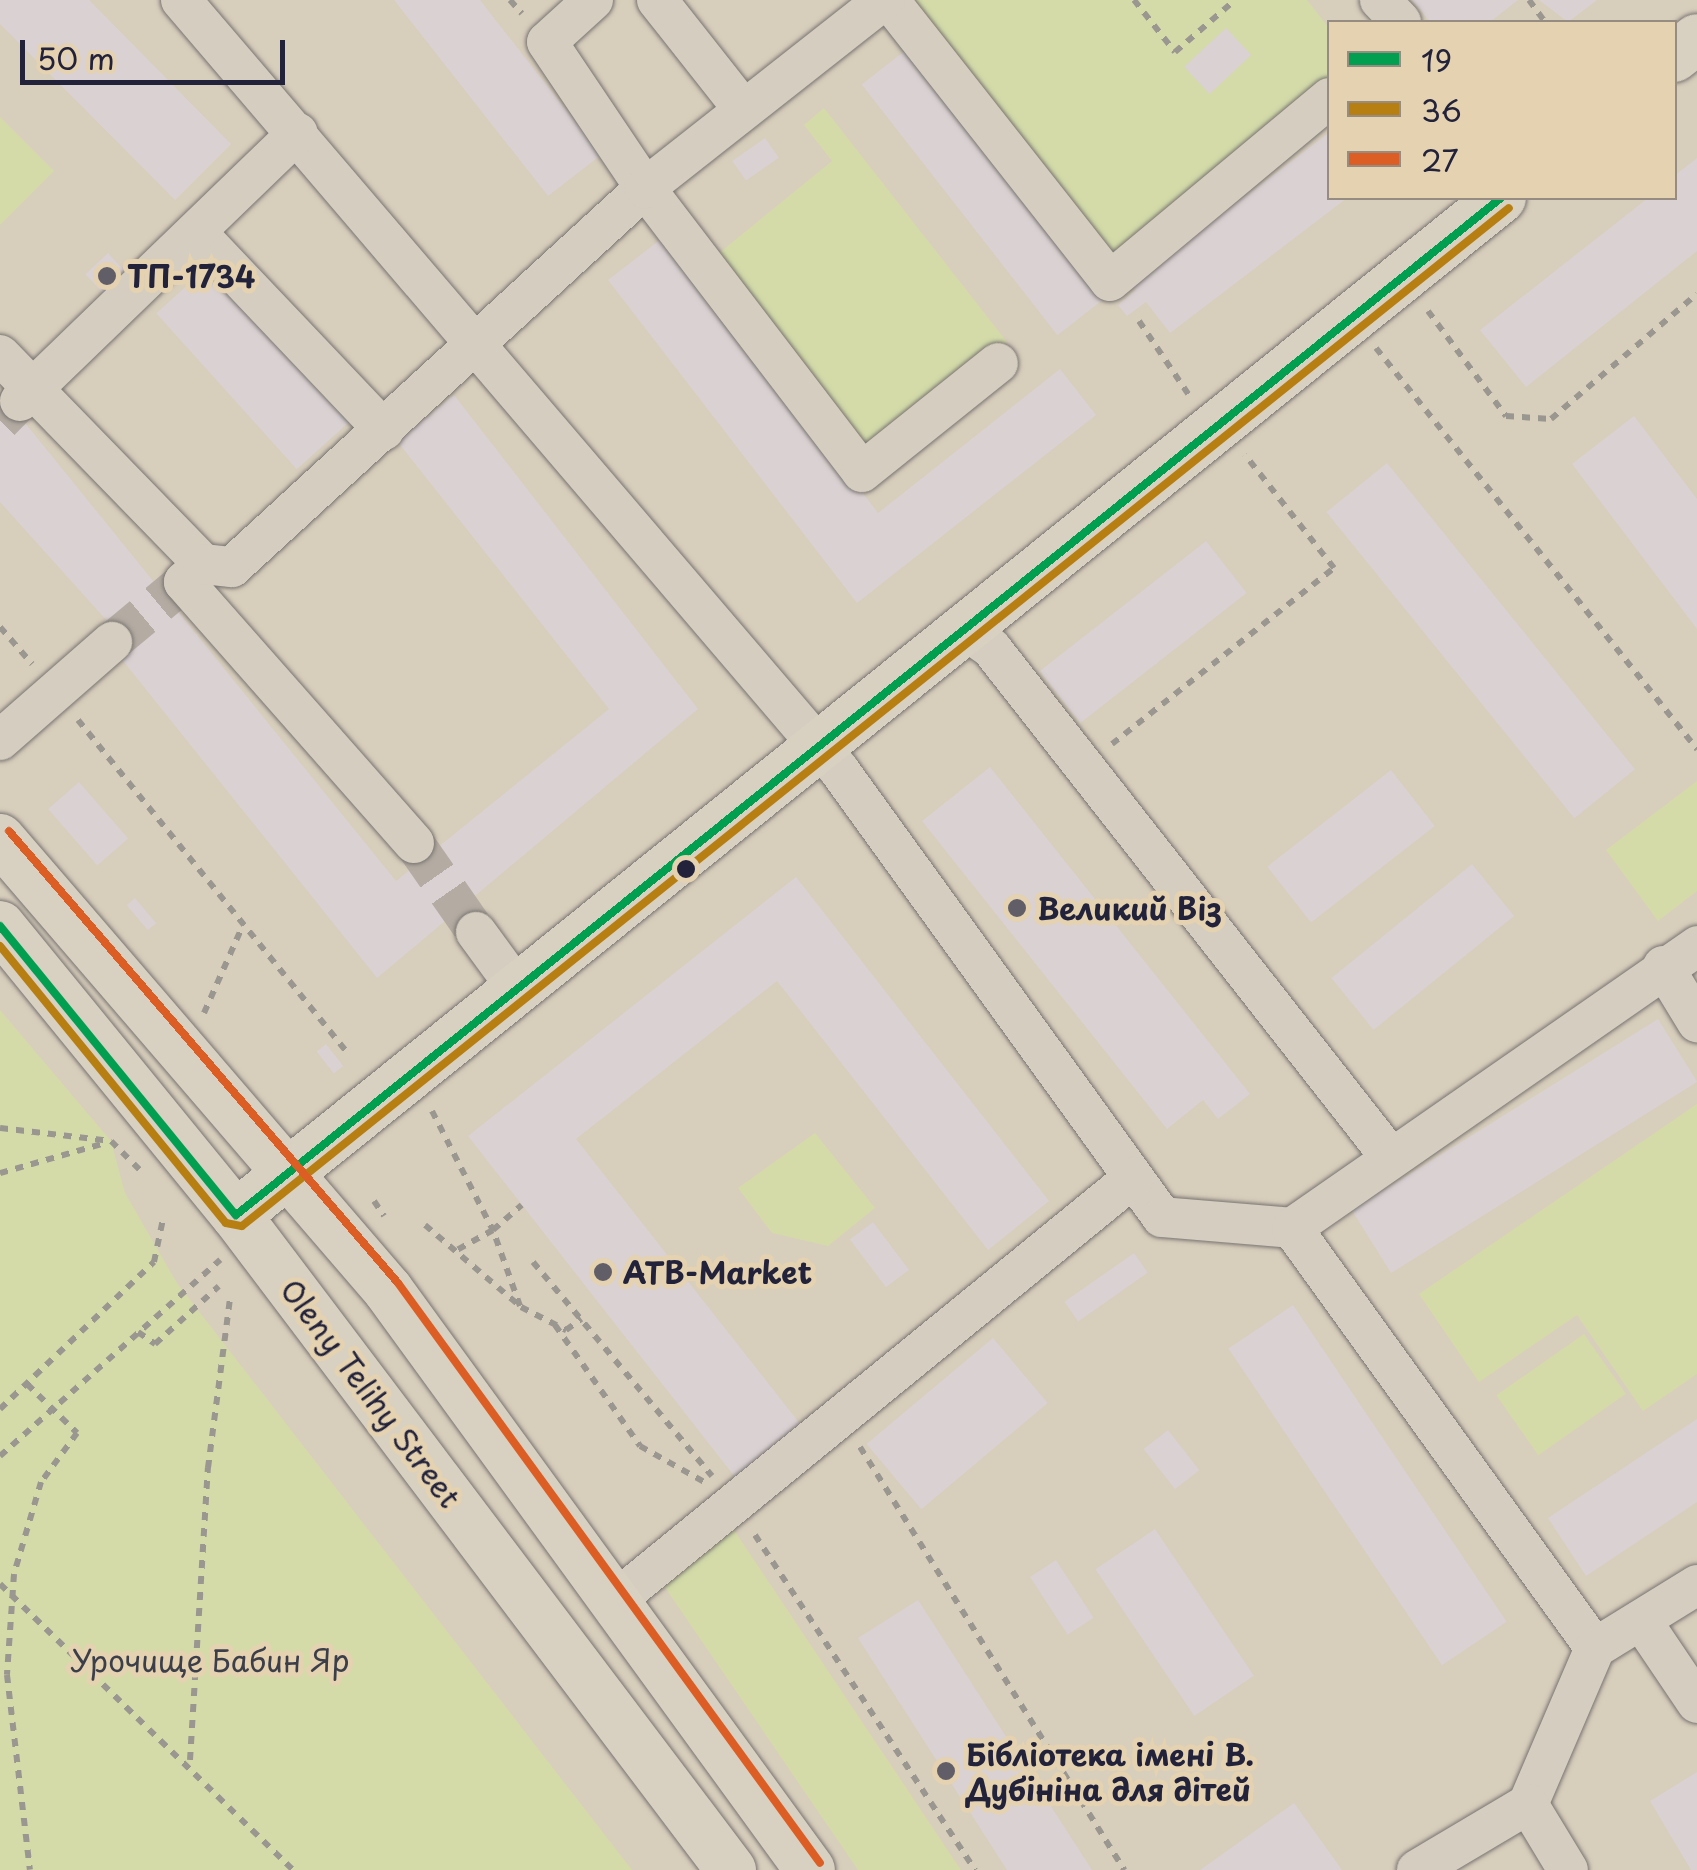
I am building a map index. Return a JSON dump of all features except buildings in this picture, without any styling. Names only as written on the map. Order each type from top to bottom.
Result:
[{"type":"main road","points":[[1677,55],[1697,39]]},
{"type":"main road","points":[[228,1238],[290,1170],[1498,200]]},
{"type":"main road","points":[[0,839],[290,1170],[617,1599],[810,1870]]},
{"type":"main road","name":"Oleny Telihy Street","points":[[0,926],[228,1238],[731,1870]]},
{"type":"street","points":[[182,0],[479,340],[814,749],[839,770],[1162,1217],[1292,1228],[1388,1154],[1680,956],[1697,1022]]},
{"type":"street","points":[[593,0],[547,42],[645,188],[862,472],[998,363]]},
{"type":"street","points":[[657,0],[743,109]]},
{"type":"street","points":[[0,355],[27,396],[203,564],[232,567],[645,188],[887,0],[1110,281],[1327,100]]},
{"type":"street","points":[[1380,0],[1398,20]]},
{"type":"street","points":[[27,396],[298,134]]},
{"type":"street","points":[[196,232],[384,430]]},
{"type":"street","points":[[203,564],[184,582],[414,844]]},
{"type":"street","points":[[964,629],[991,648],[1079,771],[1388,1154]]},
{"type":"street","points":[[0,740],[112,642]]},
{"type":"street","points":[[476,932],[517,988]]},
{"type":"street","points":[[617,1599],[1133,1178]]},
{"type":"street","points":[[1292,1228],[1595,1648]]},
{"type":"street","points":[[1418,1870],[1528,1804],[1595,1648],[1697,1585]]},
{"type":"street","points":[[1641,1620],[1697,1703]]},
{"type":"street","points":[[1528,1804],[1568,1870]]},
{"type":"path","points":[[1134,0],[1175,52],[1235,0]]},
{"type":"path","points":[[1426,309],[1506,416],[1551,419],[1697,294]]},
{"type":"path","points":[[1139,320],[1191,398]]},
{"type":"path","points":[[1376,347],[1697,749]]},
{"type":"path","points":[[1079,771],[1334,568],[1241,450]]},
{"type":"path","points":[[0,627],[346,1052]]},
{"type":"path","points":[[202,1017],[243,925]]},
{"type":"path","points":[[425,1096],[493,1230],[521,1307]]},
{"type":"path","points":[[0,1128],[111,1141],[151,1180]]},
{"type":"path","points":[[0,1173],[111,1141]]},
{"type":"path","points":[[454,1251],[493,1230],[522,1206]]},
{"type":"path","points":[[0,1409],[154,1262],[163,1219]]},
{"type":"path","points":[[425,1225],[521,1307],[566,1330],[581,1319]]},
{"type":"path","points":[[0,1456],[205,1272],[228,1238]]},
{"type":"path","points":[[534,1262],[726,1494],[640,1446],[555,1325]]},
{"type":"path","points":[[138,1332],[154,1344],[219,1286]]},
{"type":"path","points":[[190,1760],[208,1468],[230,1300]]},
{"type":"path","points":[[28,1384],[77,1433],[41,1482],[15,1590],[7,1675],[30,1870]]},
{"type":"path","points":[[841,1416],[1124,1870]]},
{"type":"path","points":[[734,1504],[975,1870]]},
{"type":"path","points":[[0,1584],[15,1590],[190,1760],[293,1870]]},
{"type":"green space","points":[[897,0],[1307,0],[1327,25],[1327,91],[1107,270]]},
{"type":"green space","points":[[824,108],[1007,342],[862,456],[713,258],[832,161],[804,125]]},
{"type":"green space","points":[[0,117],[54,171],[0,225]]},
{"type":"green space","points":[[1697,781],[1697,891],[1658,921],[1606,850]]},
{"type":"green space","name":"Урочище Бабин Яр","points":[[0,1010],[111,1141],[125,1193],[177,1283],[632,1870],[0,1870]]},
{"type":"green space","points":[[1697,1104],[1697,1374],[1643,1411],[1577,1315],[1479,1382],[1419,1294]]},
{"type":"green space","points":[[815,1133],[875,1208],[828,1246],[772,1233],[738,1188]]},
{"type":"green space","points":[[1584,1334],[1626,1394],[1538,1455],[1496,1395]]},
{"type":"green space","points":[[730,1524],[961,1870],[858,1870],[662,1583]]},
{"type":"tunnel","points":[[0,421],[20,401]]},
{"type":"tunnel","points":[[112,642],[184,582]]},
{"type":"tunnel","points":[[414,843],[476,932]]},
{"type":"transit line","name":"19","points":[[0,926],[236,1215],[1499,200]]},
{"type":"transit line","name":"36","points":[[0,946],[226,1223],[242,1226],[1509,208]]},
{"type":"transit line","name":"27","points":[[9,831],[398,1283],[820,1863]]},
{"type":"place","name":"ТП-1734","points":[[107,276]]},
{"type":"place","name":"Великий Віз","points":[[1017,908]]},
{"type":"place","name":"ATB-Market","points":[[603,1272]]},
{"type":"place","name":"Бібліотека імені В. Дубініна для дітей","points":[[946,1771]]}]
